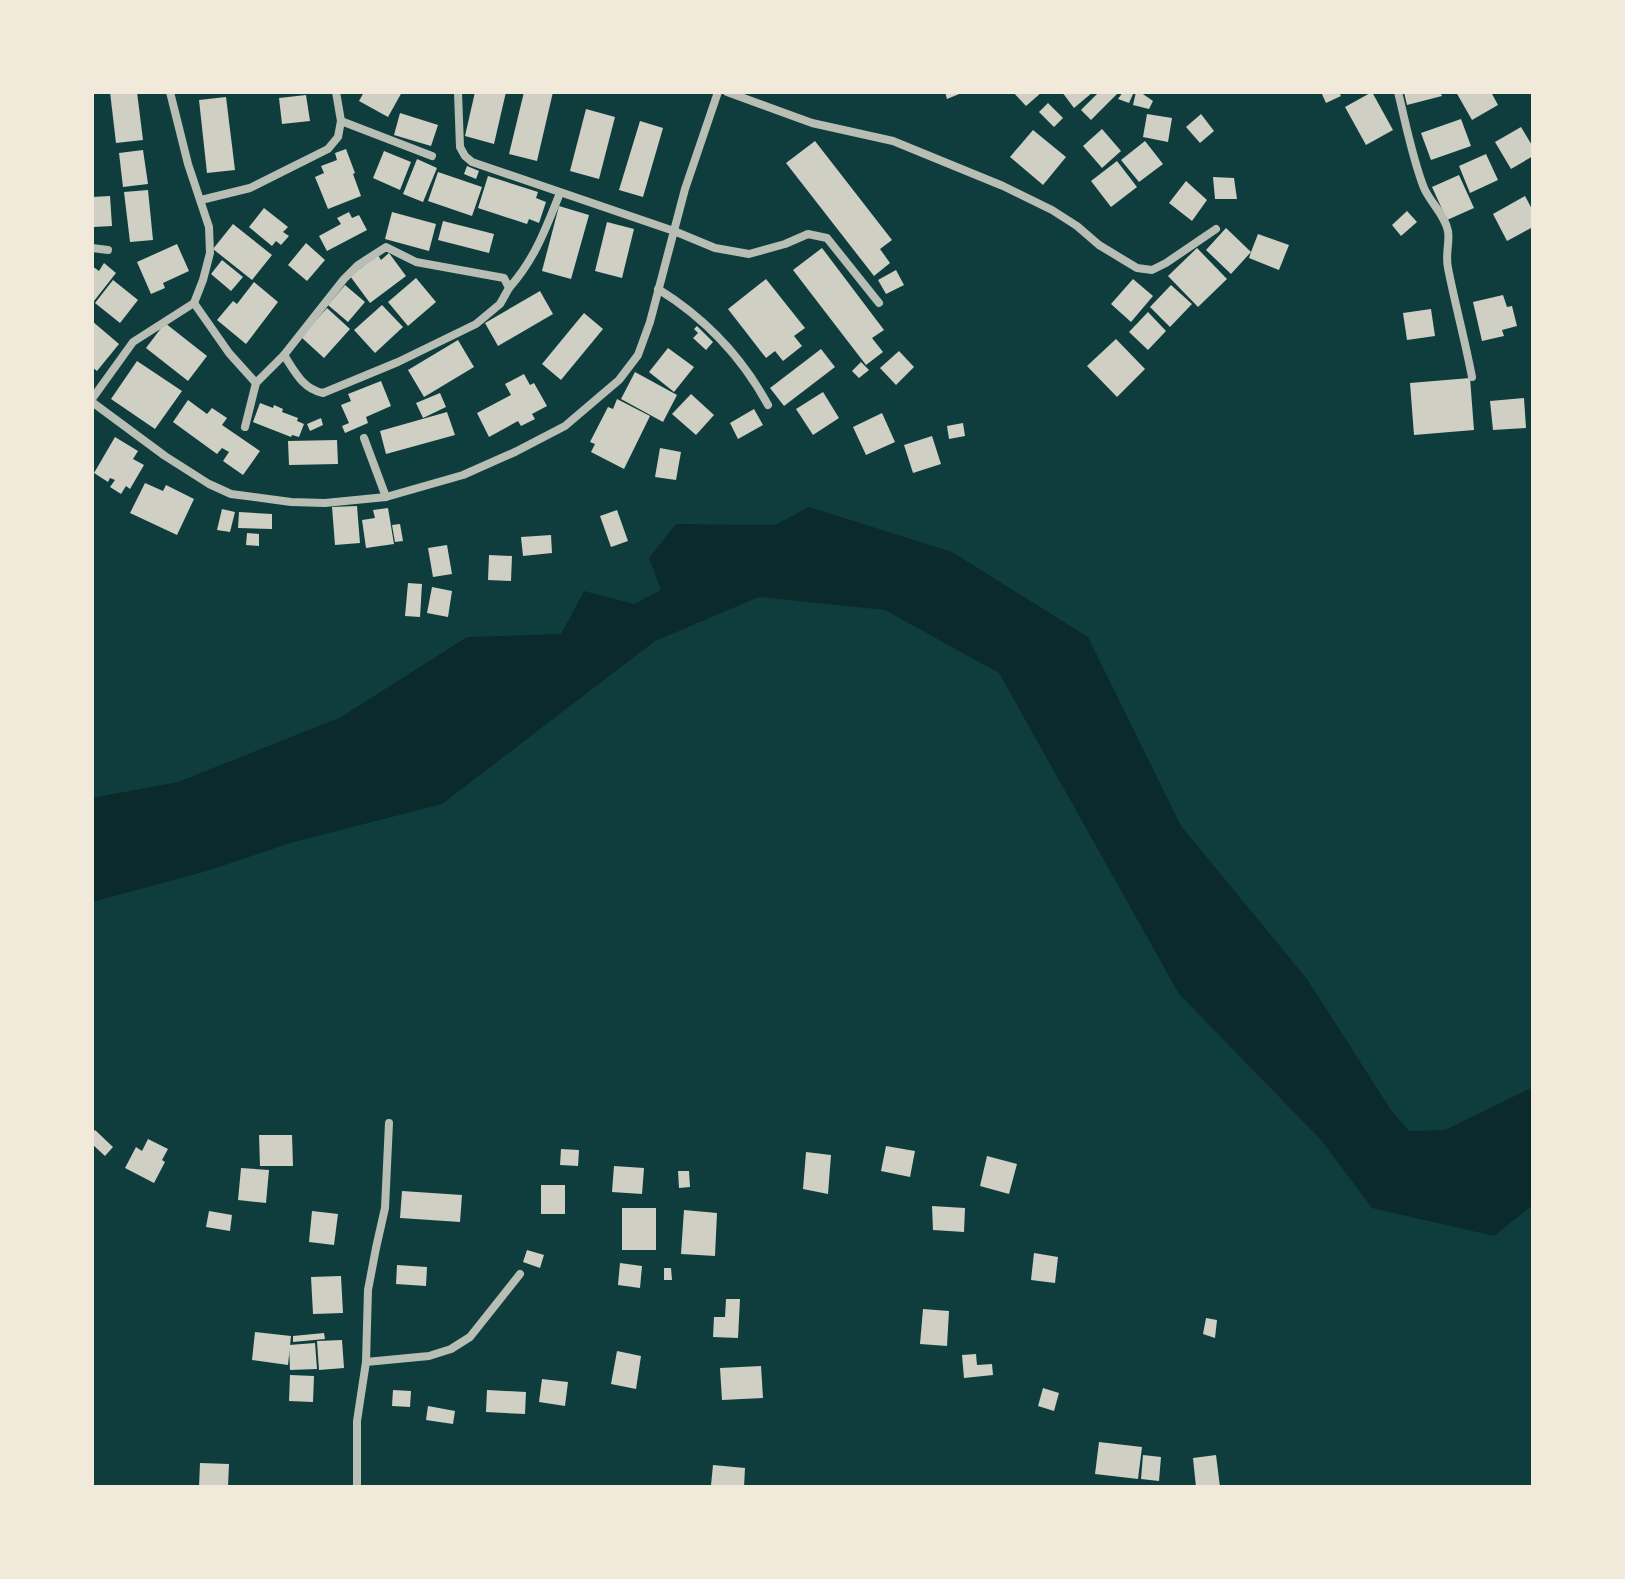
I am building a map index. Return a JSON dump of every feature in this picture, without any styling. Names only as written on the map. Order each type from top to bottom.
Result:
[{"type":"street","points":[[170,92],[181,140],[209,227],[210,253],[194,303],[133,342],[92,401],[165,456],[231,494],[325,503],[386,497],[463,475],[565,426],[619,380],[638,355],[650,322],[685,189],[718,92]]},
{"type":"street","points":[[201,200],[250,188],[328,149],[338,137],[341,121],[336,92]]},
{"type":"street","points":[[458,92],[460,147],[472,162],[715,248],[749,254],[808,234],[827,238],[879,303]]},
{"type":"street","points":[[727,92],[812,123],[893,141],[1003,186],[1052,210],[1099,245],[1137,268],[1152,270],[1216,229]]},
{"type":"street","points":[[1398,92],[1425,191],[1445,222],[1448,233],[1448,268],[1472,377]]},
{"type":"street","points":[[341,121],[432,156]]},
{"type":"street","points":[[284,355],[311,391],[323,393],[398,362],[476,324],[500,304],[523,272],[538,248],[560,193]]},
{"type":"street","points":[[245,427],[256,383],[284,355],[344,279],[358,265],[386,247],[416,262],[504,278],[509,288]]},
{"type":"street","points":[[92,248],[108,250]]},
{"type":"street","points":[[658,289],[678,301],[712,330],[753,378],[768,405]]},
{"type":"street","points":[[194,303],[229,353],[256,383]]},
{"type":"street","points":[[364,438],[386,497]]},
{"type":"street","points":[[357,1487],[357,1421],[366,1362],[368,1290],[385,1208],[389,1123]]},
{"type":"street","points":[[366,1362],[429,1356],[451,1349],[470,1337],[520,1274]]},
{"type":"water","points":[[809,507],[952,552],[1088,637],[1181,826],[1307,979],[1391,1110],[1409,1131],[1445,1130],[1533,1087],[1533,1205],[1494,1236],[1372,1208],[1321,1140],[1179,994],[999,673],[885,610],[759,597],[655,641],[442,804],[290,843],[207,871],[92,902],[92,798],[178,782],[341,717],[467,637],[561,634],[584,591],[634,604],[661,590],[649,558],[676,524],[775,525]]},
{"type":"building","points":[[110,92],[137,92],[143,140],[116,143]]},
{"type":"building","points":[[364,92],[402,92],[388,117],[359,101]]},
{"type":"building","points":[[475,92],[506,92],[494,144],[465,136]]},
{"type":"building","points":[[524,92],[553,92],[537,161],[509,154]]},
{"type":"building","points":[[945,92],[964,92],[947,99]]},
{"type":"building","points":[[1013,92],[1042,92],[1026,106]]},
{"type":"building","points":[[1062,92],[1093,92],[1074,108]]},
{"type":"building","points":[[1099,92],[1119,92],[1091,120],[1081,110]]},
{"type":"building","points":[[1123,92],[1133,94],[1129,103],[1118,99]]},
{"type":"building","points":[[1136,92],[1153,101],[1149,109],[1133,105]]},
{"type":"building","points":[[1321,92],[1339,92],[1341,96],[1326,103]]},
{"type":"building","points":[[1372,92],[1393,130],[1366,145],[1345,107]]},
{"type":"building","points":[[1404,92],[1440,92],[1442,96],[1407,105]]},
{"type":"building","points":[[1456,92],[1491,92],[1498,105],[1472,120]]},
{"type":"building","points":[[306,95],[310,121],[282,124],[279,98]]},
{"type":"building","points":[[226,97],[235,170],[207,173],[199,100]]},
{"type":"building","points":[[1048,103],[1063,118],[1054,127],[1039,112]]},
{"type":"building","points":[[586,109],[615,117],[599,179],[570,171]]},
{"type":"building","points":[[400,113],[438,125],[431,146],[394,135]]},
{"type":"building","points":[[1147,114],[1172,118],[1168,142],[1143,137]]},
{"type":"building","points":[[1201,114],[1214,131],[1200,143],[1186,127]]},
{"type":"building","points":[[1461,119],[1471,146],[1431,160],[1421,133]]},
{"type":"building","points":[[640,121],[663,128],[643,197],[619,190]]},
{"type":"building","points":[[1521,127],[1533,147],[1533,156],[1511,169],[1495,142]]},
{"type":"building","points":[[1102,129],[1121,151],[1102,168],[1083,146]]},
{"type":"building","points":[[1033,130],[1066,157],[1043,185],[1010,157]]},
{"type":"building","points":[[815,141],[892,240],[880,249],[890,263],[874,276],[786,163]]},
{"type":"building","points":[[1145,141],[1163,164],[1139,182],[1121,160]]},
{"type":"building","points":[[346,149],[361,196],[328,209],[315,177],[324,173],[321,166],[337,160],[335,153]]},
{"type":"building","points":[[143,150],[148,184],[123,187],[119,153]]},
{"type":"building","points":[[384,151],[411,162],[400,190],[373,178]]},
{"type":"building","points":[[1486,154],[1498,180],[1470,193],[1459,166]]},
{"type":"building","points":[[417,159],[437,168],[423,202],[403,194]]},
{"type":"building","points":[[1117,161],[1137,187],[1111,207],[1091,181]]},
{"type":"building","points":[[467,166],[479,171],[476,179],[464,174]]},
{"type":"building","points":[[438,172],[482,187],[472,216],[428,201]]},
{"type":"building","points":[[1459,175],[1474,208],[1447,220],[1432,187]]},
{"type":"building","points":[[488,176],[538,192],[536,198],[546,202],[539,223],[529,219],[527,224],[478,208]]},
{"type":"building","points":[[1213,177],[1234,178],[1237,199],[1215,199]]},
{"type":"building","points":[[1186,181],[1207,200],[1192,221],[1169,203]]},
{"type":"building","points":[[148,190],[153,240],[130,242],[124,192]]},
{"type":"building","points":[[110,196],[112,226],[94,227],[92,197]]},
{"type":"building","points":[[1525,196],[1533,211],[1533,227],[1507,241],[1493,214]]},
{"type":"building","points":[[559,206],[589,215],[571,279],[542,271]]},
{"type":"building","points":[[264,208],[288,227],[283,232],[289,236],[281,245],[276,241],[272,246],[249,227]]},
{"type":"building","points":[[1407,211],[1417,222],[1401,236],[1392,225]]},
{"type":"building","points":[[349,212],[352,218],[359,215],[367,230],[327,251],[319,236],[341,224],[337,218]]},
{"type":"building","points":[[392,212],[436,224],[429,251],[385,239]]},
{"type":"building","points":[[443,221],[494,234],[489,253],[438,240]]},
{"type":"building","points":[[607,222],[634,229],[622,278],[595,271]]},
{"type":"building","points":[[233,224],[272,255],[252,280],[213,249]]},
{"type":"building","points":[[1226,228],[1251,252],[1231,274],[1206,250]]},
{"type":"building","points":[[1258,234],[1289,245],[1279,270],[1249,258]]},
{"type":"building","points":[[306,243],[325,260],[307,281],[288,265]]},
{"type":"building","points":[[177,244],[189,271],[163,283],[165,288],[151,294],[137,262]]},
{"type":"building","points":[[822,248],[884,330],[872,338],[883,352],[866,365],[793,270]]},
{"type":"building","points":[[1197,248],[1227,279],[1198,307],[1168,276]]},
{"type":"building","points":[[389,253],[406,276],[370,303],[350,276],[378,255],[381,260]]},
{"type":"building","points":[[222,260],[243,277],[231,291],[211,274]]},
{"type":"building","points":[[104,263],[116,273],[94,301],[92,266],[99,271]]},
{"type":"building","points":[[896,270],[904,285],[886,294],[878,280]]},
{"type":"building","points":[[416,278],[436,302],[408,326],[388,302]]},
{"type":"building","points":[[766,279],[805,328],[794,336],[802,346],[783,361],[775,351],[766,358],[728,309]]},
{"type":"building","points":[[1133,279],[1153,296],[1131,322],[1111,304]]},
{"type":"building","points":[[113,280],[138,300],[120,323],[95,303]]},
{"type":"building","points":[[254,282],[278,302],[246,344],[217,320],[233,301],[237,304]]},
{"type":"building","points":[[345,285],[365,302],[348,322],[328,305]]},
{"type":"building","points":[[1171,285],[1192,304],[1170,327],[1150,307]]},
{"type":"building","points":[[540,291],[553,314],[498,346],[485,323]]},
{"type":"building","points":[[1503,295],[1507,307],[1512,306],[1517,326],[1502,330],[1504,336],[1482,341],[1473,302]]},
{"type":"building","points":[[382,305],[403,327],[375,353],[354,330]]},
{"type":"building","points":[[327,308],[350,329],[324,358],[301,337]]},
{"type":"building","points":[[1431,309],[1435,336],[1407,340],[1403,313]]},
{"type":"building","points":[[1148,312],[1166,331],[1148,350],[1129,332]]},
{"type":"building","points":[[584,313],[603,329],[561,380],[542,364]]},
{"type":"building","points":[[92,321],[119,344],[97,371],[92,367]]},
{"type":"building","points":[[165,323],[207,356],[188,381],[146,348]]},
{"type":"building","points":[[697,326],[713,342],[706,350],[693,338],[698,333],[694,329]]},
{"type":"building","points":[[1116,339],[1145,369],[1117,397],[1087,366]]},
{"type":"building","points":[[458,340],[474,367],[424,397],[408,370]]},
{"type":"building","points":[[668,348],[694,367],[674,392],[649,372]]},
{"type":"building","points":[[821,349],[835,367],[784,406],[770,388]]},
{"type":"building","points":[[899,351],[914,367],[896,385],[880,368]]},
{"type":"building","points":[[137,361],[182,391],[155,429],[111,399]]},
{"type":"building","points":[[861,362],[869,370],[859,378],[852,371]]},
{"type":"building","points":[[635,372],[677,395],[663,422],[621,399]]},
{"type":"building","points":[[524,374],[530,385],[534,383],[547,406],[532,414],[535,419],[521,426],[518,421],[489,437],[477,413],[511,395],[505,384]]},
{"type":"building","points":[[1470,378],[1474,430],[1414,435],[1410,383]]},
{"type":"building","points":[[381,381],[391,406],[366,417],[368,423],[345,433],[342,426],[349,423],[341,405],[351,401],[348,394]]},
{"type":"building","points":[[823,392],[839,418],[813,435],[796,409]]},
{"type":"building","points":[[440,393],[446,407],[423,418],[416,403]]},
{"type":"building","points":[[691,394],[714,415],[696,435],[672,414]]},
{"type":"building","points":[[1524,398],[1526,428],[1493,430],[1490,401]]},
{"type":"building","points":[[617,399],[650,416],[624,469],[591,452],[595,444],[590,442],[608,407],[613,409]]},
{"type":"building","points":[[188,400],[207,414],[212,408],[227,418],[222,425],[260,451],[243,475],[223,461],[229,452],[222,448],[217,454],[173,422]]},
{"type":"building","points":[[260,403],[273,408],[274,405],[298,418],[297,421],[304,424],[299,437],[291,437],[253,422]]},
{"type":"building","points":[[754,409],[763,425],[738,439],[730,423]]},
{"type":"building","points":[[447,412],[455,435],[386,454],[380,431]]},
{"type":"building","points":[[882,413],[895,442],[866,455],[853,427]]},
{"type":"building","points":[[321,418],[323,425],[310,431],[307,424]]},
{"type":"building","points":[[963,423],[965,436],[949,439],[947,426]]},
{"type":"building","points":[[932,436],[941,464],[913,473],[904,445]]},
{"type":"building","points":[[115,437],[138,451],[133,459],[144,465],[130,489],[126,486],[121,494],[110,487],[115,480],[110,478],[108,482],[94,473]]},
{"type":"building","points":[[337,440],[338,464],[289,465],[288,441]]},
{"type":"building","points":[[660,448],[681,452],[676,480],[655,477]]},
{"type":"building","points":[[145,483],[163,491],[166,485],[194,499],[177,535],[130,513]]},
{"type":"building","points":[[357,506],[360,543],[335,545],[332,507]]},
{"type":"building","points":[[388,508],[394,544],[366,548],[362,520],[375,518],[373,510]]},
{"type":"building","points":[[222,509],[235,512],[230,532],[217,530]]},
{"type":"building","points":[[617,510],[628,541],[611,547],[600,516]]},
{"type":"building","points":[[239,512],[272,514],[272,529],[238,528]]},
{"type":"building","points":[[400,524],[403,541],[395,542],[392,525]]},
{"type":"building","points":[[247,533],[259,534],[259,546],[246,545]]},
{"type":"building","points":[[551,535],[552,553],[523,556],[521,537]]},
{"type":"building","points":[[447,545],[452,574],[433,577],[428,548]]},
{"type":"building","points":[[489,555],[512,556],[511,581],[488,580]]},
{"type":"building","points":[[408,583],[422,584],[420,617],[405,616]]},
{"type":"building","points":[[432,587],[452,591],[448,617],[427,613]]},
{"type":"building","points":[[95,1130],[113,1147],[105,1156],[92,1144]]},
{"type":"building","points":[[259,1135],[292,1135],[293,1166],[260,1166]]},
{"type":"building","points":[[148,1139],[168,1149],[154,1183],[125,1168],[136,1147],[142,1151]]},
{"type":"building","points":[[886,1146],[915,1151],[910,1177],[881,1171]]},
{"type":"building","points":[[561,1149],[579,1150],[578,1166],[560,1165]]},
{"type":"building","points":[[806,1152],[831,1155],[828,1194],[803,1189]]},
{"type":"building","points":[[987,1156],[1017,1164],[1009,1194],[980,1186]]},
{"type":"building","points":[[614,1166],[644,1168],[642,1194],[612,1192]]},
{"type":"building","points":[[241,1168],[269,1170],[266,1203],[238,1200]]},
{"type":"building","points":[[678,1171],[689,1171],[690,1187],[679,1188]]},
{"type":"building","points":[[541,1185],[565,1185],[565,1214],[541,1214]]},
{"type":"building","points":[[402,1191],[462,1195],[460,1222],[400,1218]]},
{"type":"building","points":[[932,1206],[965,1208],[964,1232],[933,1230]]},
{"type":"building","points":[[622,1208],[656,1208],[656,1250],[622,1250]]},
{"type":"building","points":[[684,1210],[717,1213],[715,1256],[681,1254]]},
{"type":"building","points":[[209,1211],[232,1215],[230,1231],[206,1227]]},
{"type":"building","points":[[312,1211],[338,1214],[334,1245],[309,1242]]},
{"type":"building","points":[[527,1250],[544,1255],[540,1268],[523,1262]]},
{"type":"building","points":[[1034,1253],[1058,1257],[1055,1283],[1031,1280]]},
{"type":"building","points":[[620,1263],[642,1266],[640,1288],[618,1285]]},
{"type":"building","points":[[397,1265],[427,1267],[426,1286],[396,1284]]},
{"type":"building","points":[[664,1268],[671,1268],[672,1280],[664,1280]]},
{"type":"building","points":[[341,1276],[343,1313],[313,1314],[311,1277]]},
{"type":"building","points":[[726,1299],[740,1299],[738,1338],[713,1337],[714,1317],[725,1317]]},
{"type":"building","points":[[923,1309],[949,1311],[947,1346],[920,1344]]},
{"type":"building","points":[[1206,1318],[1217,1320],[1215,1338],[1203,1334]]},
{"type":"building","points":[[255,1332],[291,1336],[288,1365],[252,1360]]},
{"type":"building","points":[[324,1333],[325,1339],[293,1342],[293,1336]]},
{"type":"building","points":[[342,1340],[344,1368],[319,1370],[317,1341]]},
{"type":"building","points":[[315,1343],[317,1369],[290,1370],[289,1345]]},
{"type":"building","points":[[617,1351],[641,1356],[636,1389],[611,1384]]},
{"type":"building","points":[[976,1354],[977,1365],[992,1364],[993,1375],[964,1378],[962,1355]]},
{"type":"building","points":[[761,1366],[763,1398],[722,1400],[720,1368]]},
{"type":"building","points":[[290,1375],[314,1376],[313,1402],[289,1401]]},
{"type":"building","points":[[542,1379],[568,1382],[565,1406],[539,1402]]},
{"type":"building","points":[[1043,1388],[1059,1393],[1054,1411],[1038,1406]]},
{"type":"building","points":[[393,1390],[411,1391],[410,1407],[392,1406]]},
{"type":"building","points":[[487,1390],[526,1392],[525,1414],[486,1412]]},
{"type":"building","points":[[428,1406],[455,1411],[453,1424],[426,1420]]},
{"type":"building","points":[[1099,1442],[1142,1447],[1138,1479],[1095,1474]]},
{"type":"building","points":[[1143,1455],[1161,1457],[1159,1481],[1141,1479]]},
{"type":"building","points":[[1216,1455],[1220,1487],[1196,1487],[1193,1458]]},
{"type":"building","points":[[200,1463],[229,1464],[228,1487],[199,1487]]},
{"type":"building","points":[[713,1465],[745,1468],[744,1487],[711,1485]]}]
